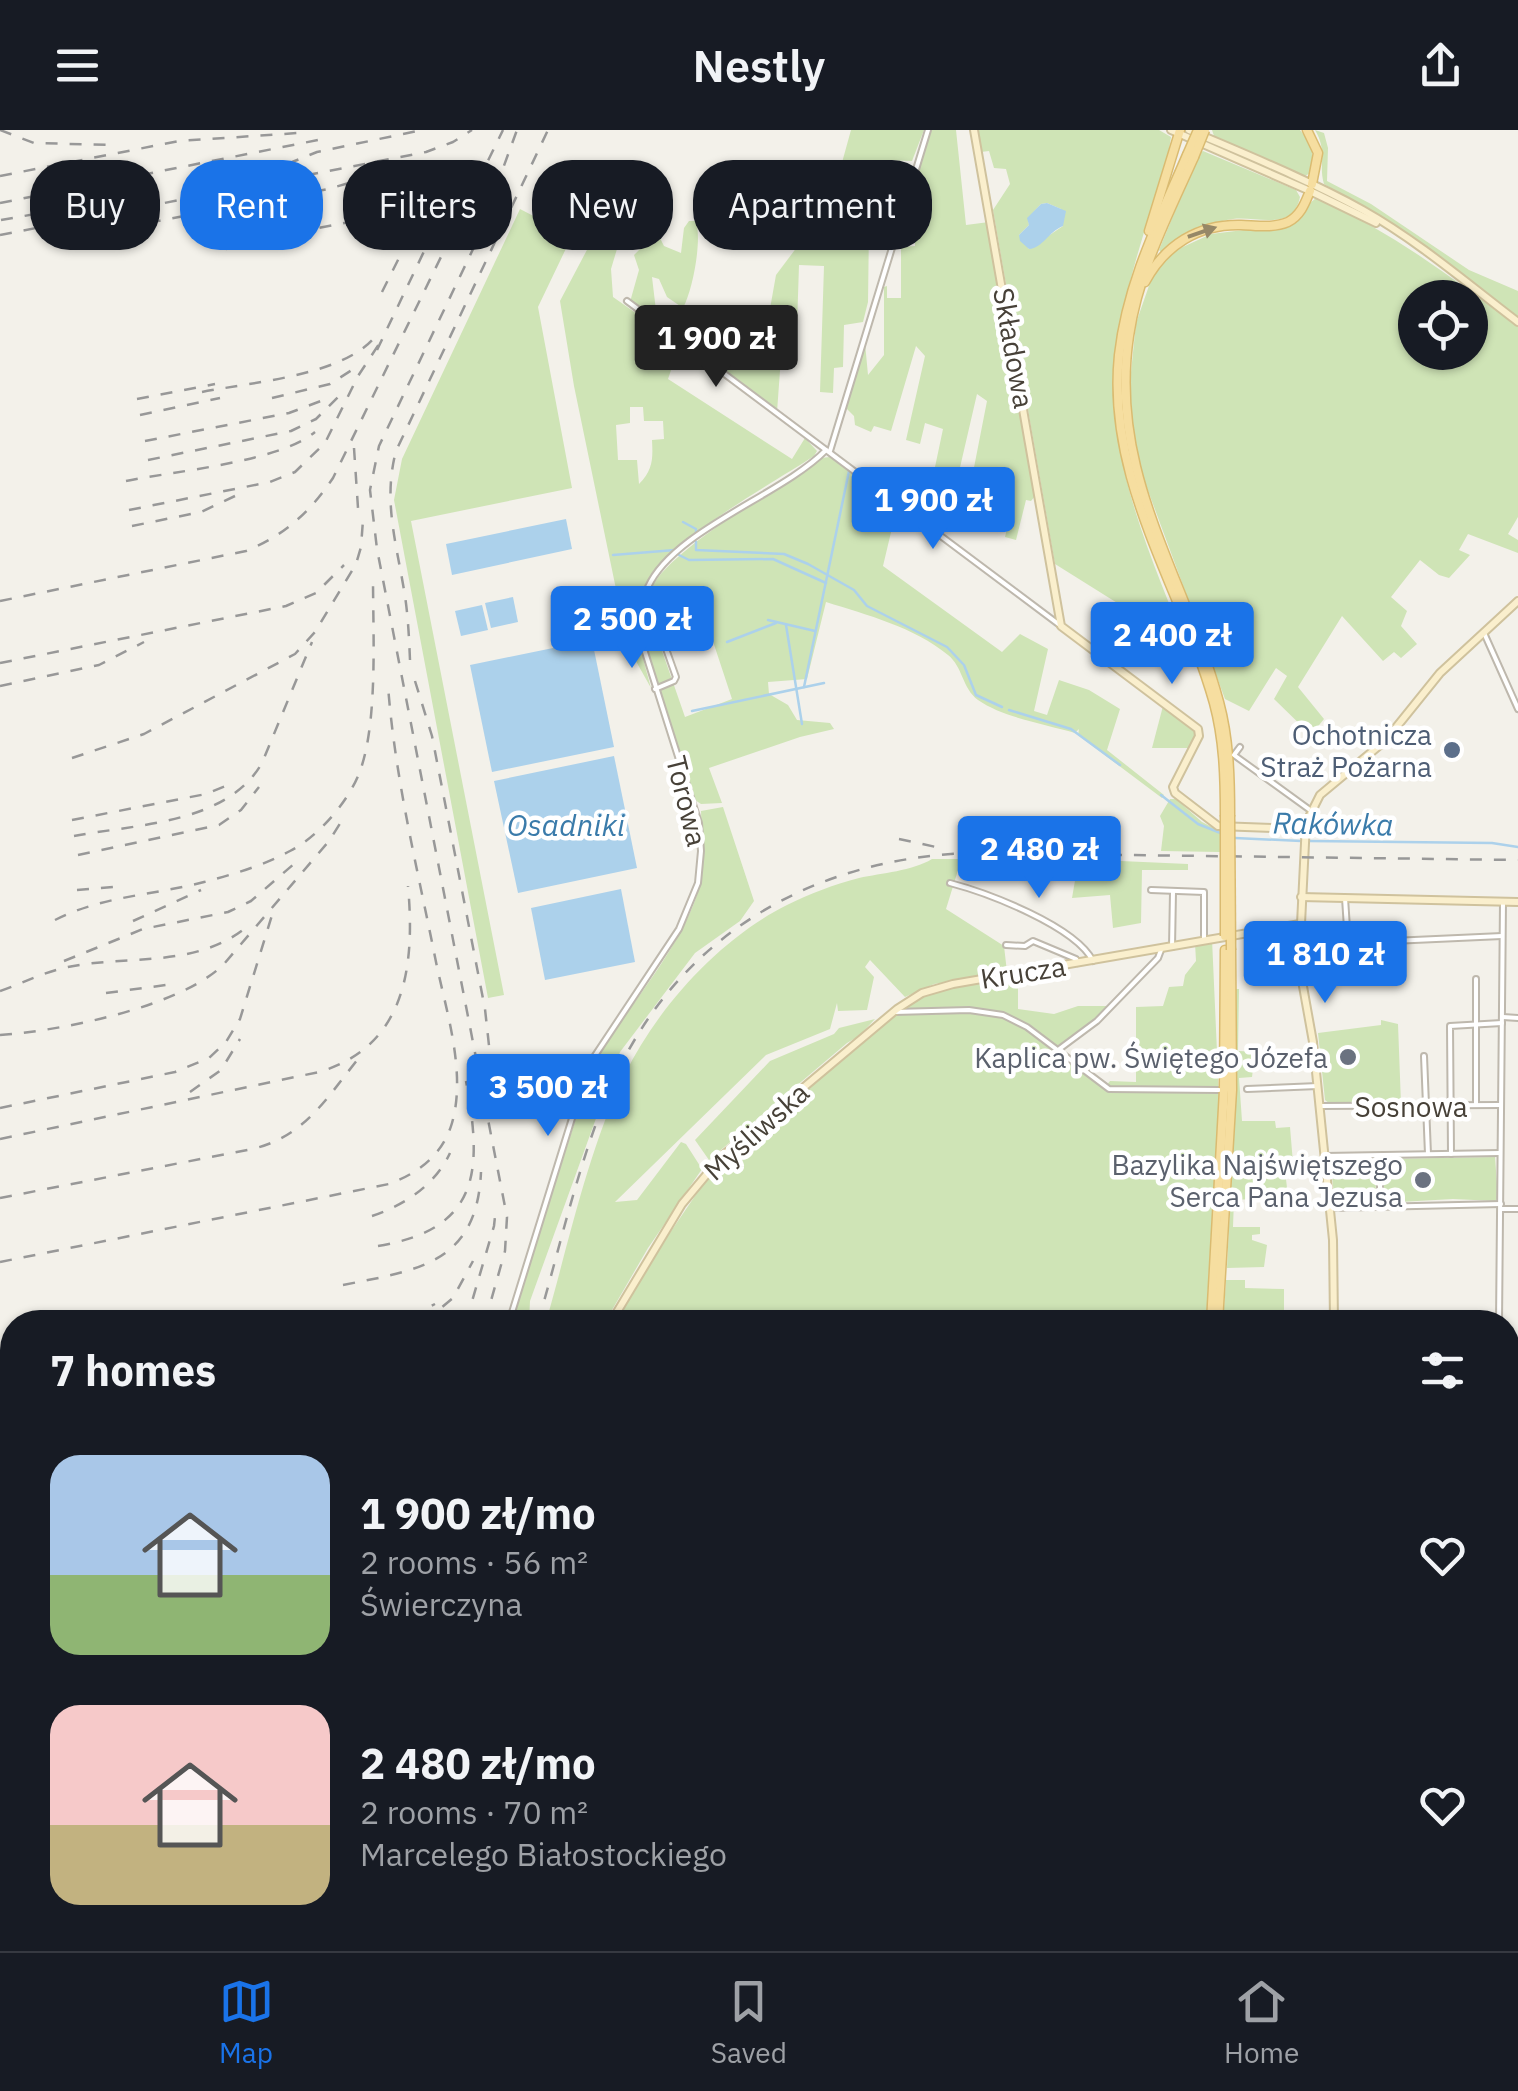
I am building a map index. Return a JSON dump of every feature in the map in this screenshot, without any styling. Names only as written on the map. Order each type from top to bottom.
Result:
[{"type":"main road","points":[[1198,130],[1137,300],[1126,376],[1131,450],[1150,521],[1219,701],[1228,749],[1232,1090],[1216,1310]]},
{"type":"main road","points":[[1140,266],[1190,156],[1206,130]]},
{"type":"main road","points":[[1137,300],[1160,258],[1179,242],[1219,226],[1287,222],[1300,213],[1311,188],[1318,154],[1307,130]]},
{"type":"main road","points":[[1180,131],[1127,310],[1119,357],[1122,436],[1144,523],[1214,702],[1228,815]]},
{"type":"street","points":[[827,452],[928,130]]},
{"type":"street","name":"Składowa","points":[[974,130],[1061,626]]},
{"type":"street","points":[[1180,131],[1364,211],[1518,322]]},
{"type":"street","points":[[627,301],[1198,728],[1199,736],[1172,787],[1184,800],[1220,826],[1304,836]]},
{"type":"street","name":"Torowa","points":[[513,1310],[594,1057],[679,929],[698,883],[702,852],[698,824],[643,643],[645,597],[664,565],[684,546],[827,452]]},
{"type":"street","points":[[1334,1310],[1336,1274],[1318,1086],[1299,967],[1304,836],[1310,810],[1324,791],[1390,736],[1440,673],[1518,601]]},
{"type":"street","points":[[1484,633],[1518,709]]},
{"type":"street","points":[[643,643],[664,646],[676,677],[655,689]]},
{"type":"street","points":[[1240,747],[1234,755],[1310,810]]},
{"type":"street","points":[[950,883],[990,897],[1058,930],[1090,955],[1093,962]]},
{"type":"street","points":[[1152,890],[1204,892],[1204,938]]},
{"type":"street","points":[[1172,947],[1173,891]]},
{"type":"street","points":[[1301,897],[1518,902]]},
{"type":"street","points":[[1345,898],[1348,943],[1503,936]]},
{"type":"street","points":[[1499,1310],[1503,902]]},
{"type":"street","points":[[1078,964],[1204,938],[1300,924]]},
{"type":"street","name":"Krucza","points":[[894,1012],[937,988],[1078,964],[1076,959],[1033,941],[1025,946],[1006,945]]},
{"type":"street","points":[[1058,1050],[1110,1009],[1158,958],[1161,949]]},
{"type":"street","points":[[1476,978],[1476,1105]]},
{"type":"street","points":[[894,1012],[996,1013],[1019,1022],[1109,1088],[1219,1090]]},
{"type":"street","name":"Myśliwska","points":[[618,1310],[682,1204],[709,1170],[894,1012]]},
{"type":"street","points":[[1451,1154],[1450,1027],[1518,1018]]},
{"type":"street","points":[[1424,1056],[1428,1154]]},
{"type":"street","points":[[1247,1088],[1318,1086]]},
{"type":"street","name":"Sosnowa","points":[[1320,1106],[1502,1105]]},
{"type":"street","points":[[1325,1156],[1502,1153]]},
{"type":"street","points":[[1380,1155],[1380,1207]]},
{"type":"street","points":[[1330,1208],[1518,1209]]},
{"type":"green space","points":[[851,130],[924,130],[912,160],[843,160]]},
{"type":"green space","points":[[931,130],[956,130],[966,225],[989,222],[1036,495],[1031,501],[1026,500],[1016,540],[1005,537],[1011,510],[985,504],[985,496],[969,493],[987,401],[977,394],[958,476],[935,467],[943,429],[925,423],[920,444],[906,440],[925,356],[916,346],[891,431],[874,426],[871,432],[855,425],[854,416],[845,407],[865,343],[868,375],[884,355],[884,287],[887,286],[887,298],[901,298],[901,250],[932,250],[932,160],[921,160]]},
{"type":"green space","points":[[977,130],[1159,130],[1171,137],[1125,304],[1114,394],[1117,433],[1135,509],[1190,656],[1144,629],[1146,621],[1055,564],[993,210],[1010,184],[1006,169],[994,168],[989,151],[981,152]],"holes":[[[1041,204],[1061,209],[1063,226],[1029,249],[1019,235],[1029,225],[1028,218]]]},
{"type":"green space","points":[[1212,130],[1300,130],[1312,145],[1312,172],[1305,176],[1297,174],[1214,136]]},
{"type":"green space","points":[[1315,130],[1324,133],[1328,148],[1327,181],[1371,204],[1469,270],[1518,291],[1518,318],[1488,296],[1488,280],[1467,280],[1411,238],[1324,184],[1321,145]]},
{"type":"green space","points":[[1203,151],[1296,190],[1300,197],[1296,208],[1282,219],[1233,219],[1204,226],[1176,239],[1161,252],[1199,153]]},
{"type":"green space","points":[[1316,198],[1396,240],[1445,273],[1454,280],[1398,280],[1398,370],[1488,370],[1488,305],[1518,327],[1518,517],[1508,534],[1518,540],[1518,553],[1468,534],[1459,550],[1470,555],[1449,578],[1420,560],[1391,597],[1407,611],[1401,626],[1417,644],[1401,658],[1394,652],[1383,661],[1342,616],[1298,687],[1324,719],[1311,735],[1274,699],[1287,676],[1276,668],[1249,711],[1225,699],[1136,458],[1129,392],[1136,323],[1151,280],[1172,252],[1211,234],[1284,225]]},
{"type":"green space","points":[[520,209],[532,215],[532,250],[565,250],[538,307],[572,488],[411,521],[504,995],[488,998],[394,500],[402,459],[501,250],[512,250],[512,226]]},
{"type":"green space","points":[[693,221],[696,265],[683,308],[667,297],[659,279],[652,277],[657,319],[630,302],[639,270],[634,255],[639,250],[681,253],[684,228]]},
{"type":"green space","points":[[587,250],[617,250],[611,269],[613,297],[680,344],[668,379],[792,459],[805,438],[817,451],[691,537],[652,577],[642,597],[638,620],[651,688],[628,647],[560,301]],"holes":[[[630,407],[643,407],[644,421],[663,421],[664,439],[652,440],[651,464],[639,484],[637,460],[618,460],[616,425],[630,423]]]},
{"type":"green space","points":[[795,250],[869,250],[868,302],[863,322],[844,325],[843,367],[834,368],[833,393],[820,392],[824,266],[799,265],[796,357],[781,357],[777,412],[688,345],[698,327],[704,326],[717,334],[738,333],[743,342],[733,359],[740,366],[754,351],[761,359],[776,275]]},
{"type":"green space","points":[[830,457],[897,507],[883,566],[1002,652],[1020,634],[1048,649],[1034,711],[1047,715],[1059,680],[1089,690],[1120,709],[1107,750],[1164,795],[1162,798],[1078,735],[1079,729],[1075,733],[1012,716],[978,700],[957,665],[935,645],[890,623],[826,602],[807,679],[768,682],[769,694],[788,705],[797,720],[830,723],[834,729],[709,768],[722,803],[701,804],[695,800],[658,698],[647,645],[660,645],[685,717],[732,699],[700,602],[653,595],[659,640],[645,640],[649,593],[659,577],[699,540],[821,458]]},
{"type":"green space","points":[[1163,706],[1194,729],[1189,748],[1152,748]]},
{"type":"green space","points":[[1170,799],[1176,799],[1202,822],[1220,831],[1220,852],[1161,851],[1164,826],[1160,816]]},
{"type":"green space","points":[[723,807],[754,901],[740,921],[695,953],[620,1052],[530,1310],[515,1310],[599,1052],[658,969],[695,901],[702,871],[701,811]]},
{"type":"green space","points":[[932,859],[1076,859],[1188,864],[1188,870],[1142,870],[1141,923],[1113,928],[1110,895],[1072,898],[1077,869],[959,867],[946,909],[1004,946],[1007,972],[934,984],[905,997],[870,960],[865,967],[874,977],[867,1010],[838,1011],[837,1003],[830,1029],[766,1055],[615,1202],[637,1200],[681,1142],[702,1169],[612,1310],[549,1310],[590,1165],[612,1103],[639,1049],[673,1000],[738,936],[787,905],[841,883]]},
{"type":"green space","points":[[1212,939],[1219,1097],[1207,1310],[623,1310],[646,1268],[712,1171],[903,1008],[938,989],[1018,975],[1018,1009],[1054,1014],[1078,1006],[1107,1006],[1096,1020],[1056,1052],[1104,1088],[1110,1081],[1136,1082],[1136,1007],[1163,1006],[1169,987],[1183,986],[1185,975],[1196,961],[1195,943]]},
{"type":"green space","points":[[1234,989],[1239,989],[1238,1051],[1263,1052],[1263,1061],[1254,1061],[1252,1077],[1239,1078],[1242,1121],[1275,1121],[1276,1128],[1290,1127],[1293,1163],[1278,1164],[1278,1170],[1267,1171],[1267,1176],[1281,1175],[1281,1179],[1286,1179],[1288,1197],[1234,1200],[1233,1227],[1260,1227],[1260,1234],[1252,1235],[1252,1240],[1267,1245],[1264,1267],[1227,1268],[1236,1081]]},
{"type":"green space","points":[[875,1019],[709,1160],[695,1140],[770,1061],[834,1034],[839,1028]]},
{"type":"green space","points":[[1381,1020],[1398,1024],[1401,1104],[1329,1103],[1325,1100],[1318,1033],[1381,1025]]},
{"type":"green space","points":[[1495,1157],[1495,1201],[1382,1203],[1382,1159]]},
{"type":"green space","points":[[1330,1158],[1378,1158],[1378,1202],[1335,1204]]},
{"type":"green space","points":[[1226,1280],[1245,1280],[1245,1288],[1284,1289],[1284,1310],[1224,1310]]},
{"type":"water","points":[[1047,203],[1066,211],[1063,226],[1029,249],[1019,235],[1029,225],[1027,218]]},
{"type":"water","points":[[566,519],[572,549],[452,575],[446,544]]},
{"type":"water","points":[[513,597],[518,622],[491,628],[485,603]]},
{"type":"water","points":[[482,605],[488,630],[461,636],[455,611]]},
{"type":"water","name":"Osadniki","points":[[592,640],[614,747],[492,772],[470,665]]},
{"type":"water","name":"Osadniki","points":[[614,756],[637,868],[518,893],[494,781]]},
{"type":"water","points":[[621,889],[635,962],[545,980],[531,908]]},
{"type":"waterway","name":"Rakówka","points":[[804,687],[849,471]]},
{"type":"waterway","name":"Rakówka","points":[[683,522],[696,529],[696,535]]},
{"type":"waterway","name":"Rakówka","points":[[696,542],[696,550],[784,554],[808,564],[854,590],[867,606],[947,647],[964,665],[976,695],[1002,707]]},
{"type":"waterway","name":"Rakówka","points":[[613,555],[675,550]]},
{"type":"waterway","name":"Rakówka","points":[[679,555],[689,560],[773,559],[826,583]]},
{"type":"waterway","points":[[768,620],[815,631]]},
{"type":"waterway","points":[[727,642],[776,623]]},
{"type":"waterway","points":[[786,625],[802,724]]},
{"type":"waterway","points":[[692,711],[824,683]]},
{"type":"waterway","name":"Rakówka","points":[[1009,710],[1071,729],[1120,765]]},
{"type":"waterway","name":"Rakówka","points":[[1161,795],[1198,824],[1223,834]]},
{"type":"waterway","name":"Rakówka","points":[[1235,838],[1301,841]]},
{"type":"waterway","name":"Rakówka","points":[[1309,841],[1492,843],[1518,847]]},
{"type":"railway","points":[[0,130],[34,143],[113,145]]},
{"type":"railway","points":[[297,160],[317,152],[422,130]]},
{"type":"railway","points":[[0,235],[426,152],[472,130]]},
{"type":"railway","points":[[0,601],[246,551],[273,538],[306,512],[333,478],[503,130]]},
{"type":"railway","points":[[488,1310],[505,1251],[507,1217],[377,549],[370,490],[379,446],[475,245],[517,130]]},
{"type":"railway","points":[[410,660],[391,504],[396,451],[548,130]]},
{"type":"railway","points":[[0,176],[179,141],[298,133]]},
{"type":"railway","points":[[0,203],[323,139]]},
{"type":"railway","points":[[160,221],[343,185]]},
{"type":"railway","points":[[1,220],[30,215]]},
{"type":"railway","points":[[323,227],[343,223]]},
{"type":"railway","points":[[382,292],[403,250]]},
{"type":"railway","points":[[377,350],[425,250]]},
{"type":"railway","points":[[202,392],[318,369],[359,351],[374,338]]},
{"type":"railway","points":[[129,510],[270,482],[295,472],[325,443],[358,376],[383,338]]},
{"type":"railway","points":[[272,398],[330,384],[355,368]]},
{"type":"railway","points":[[137,399],[215,384]]},
{"type":"railway","points":[[148,460],[291,431],[316,419],[342,393]]},
{"type":"railway","points":[[140,415],[220,398]]},
{"type":"railway","points":[[145,441],[289,413],[326,399]]},
{"type":"railway","points":[[126,481],[252,458],[299,442],[315,432]]},
{"type":"railway","points":[[354,448],[358,508]]},
{"type":"railway","points":[[132,526],[201,512],[235,496]]},
{"type":"railway","points":[[72,758],[144,734],[295,654],[315,632],[356,564],[363,520]]},
{"type":"railway","points":[[0,663],[286,606],[316,593],[344,565]]},
{"type":"railway","points":[[55,920],[91,906],[204,882],[259,865],[301,844],[332,817],[360,771],[370,728],[373,579]]},
{"type":"railway","points":[[0,686],[99,665],[144,642]]},
{"type":"railway","points":[[74,836],[152,824],[204,810],[246,783],[262,763],[312,642]]},
{"type":"railway","points":[[415,681],[432,736],[485,1009],[492,1073]]},
{"type":"railway","points":[[0,1262],[389,1184],[420,1168],[443,1144],[456,1103],[456,1061],[401,788],[388,686]]},
{"type":"railway","points":[[72,820],[206,794],[233,783]]},
{"type":"railway","points":[[78,855],[219,825],[241,810],[259,787]]},
{"type":"railway","points":[[0,1035],[118,1014],[179,993],[204,979],[224,964],[341,822]]},
{"type":"railway","points":[[899,839],[936,847]]},
{"type":"railway","points":[[541,1310],[592,1135],[616,1075],[644,1025],[678,981],[717,943],[761,912],[809,888],[860,870],[914,858],[971,853],[1518,860]]},
{"type":"railway","points":[[64,961],[143,929],[228,912],[251,901],[295,863]]},
{"type":"railway","points":[[0,1139],[319,1072],[348,1060],[371,1043],[388,1022],[399,998],[409,944],[408,886]]},
{"type":"railway","points":[[77,890],[114,887]]},
{"type":"railway","points":[[133,921],[201,890]]},
{"type":"railway","points":[[0,1108],[175,1072],[209,1058],[226,1042],[240,1019],[273,912]]},
{"type":"railway","points":[[0,991],[68,967],[204,950],[244,929]]},
{"type":"railway","points":[[106,993],[166,985]]},
{"type":"railway","points":[[190,1092],[221,1070],[240,1039]]},
{"type":"railway","points":[[0,1198],[270,1143],[300,1126],[358,1059]]},
{"type":"railway","points":[[378,1246],[412,1238],[438,1225],[456,1209],[467,1190],[474,1141],[466,1081]]},
{"type":"railway","points":[[372,1216],[418,1192],[436,1175],[450,1153]]},
{"type":"railway","points":[[343,1285],[419,1267],[455,1244],[477,1203],[481,1172]]},
{"type":"railway","points":[[470,1310],[496,1207]]},
{"type":"railway","points":[[438,1310],[453,1298],[473,1261]]},
{"type":"railway","points":[[424,1310],[435,1304]]},
{"type":"place","name":"Ochotnicza Straż Pożarna","points":[[1452,750]]},
{"type":"place","name":"Kaplica pw. Świętego Józefa","points":[[1348,1057]]},
{"type":"place","name":"Bazylika Najświętszego Serca Pana Jezusa","points":[[1423,1180]]}]
